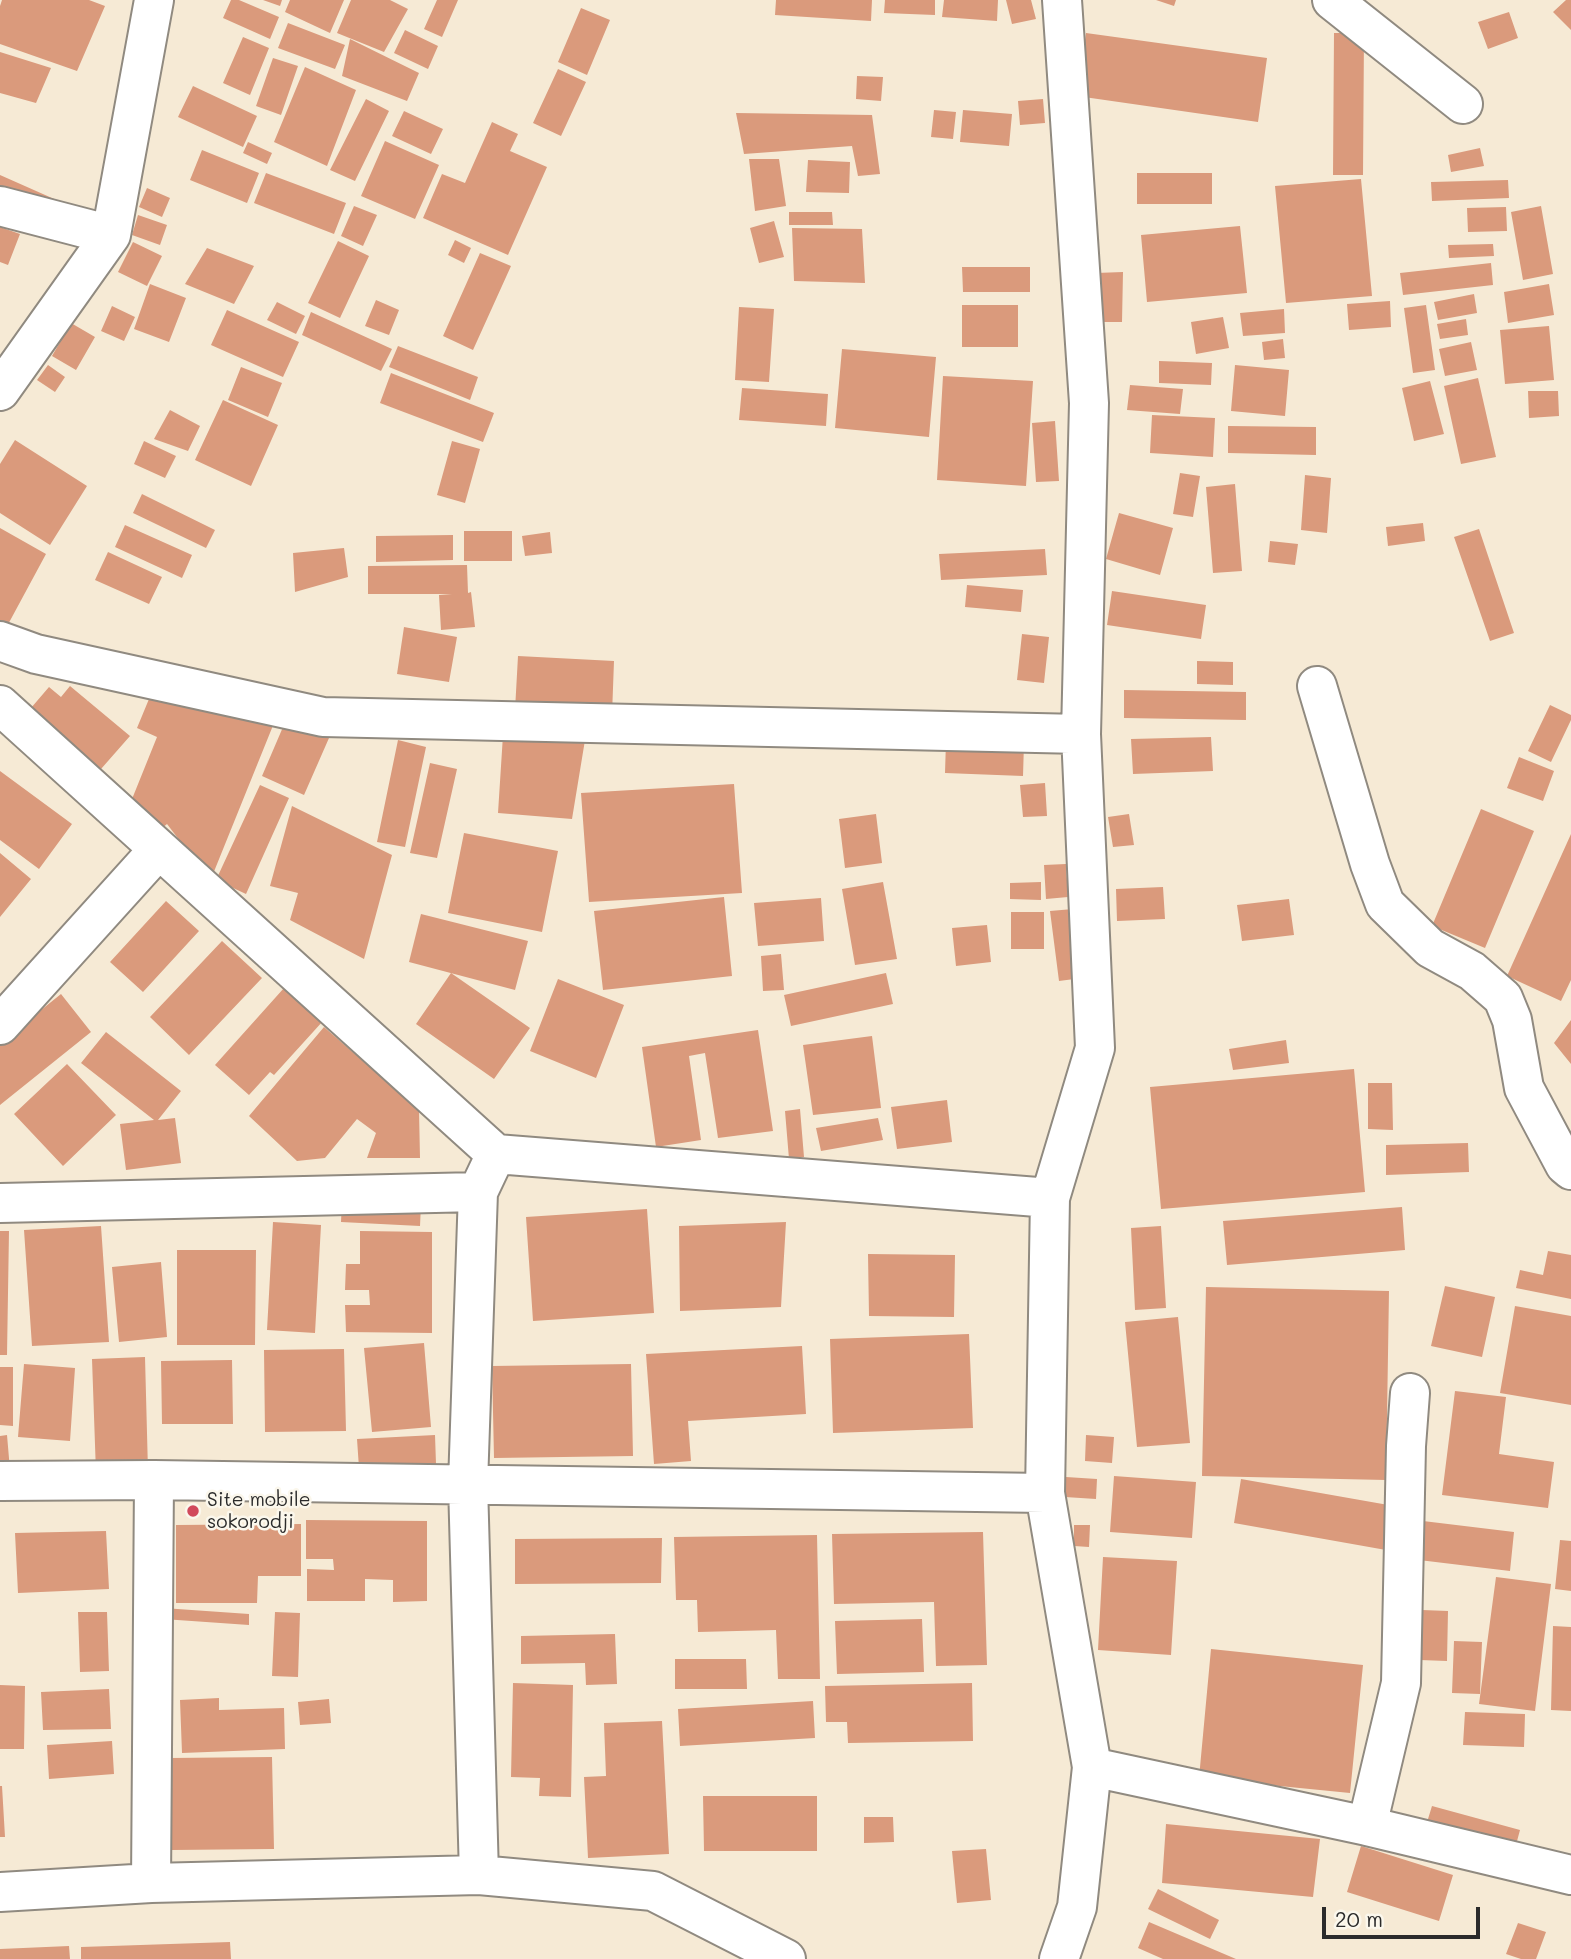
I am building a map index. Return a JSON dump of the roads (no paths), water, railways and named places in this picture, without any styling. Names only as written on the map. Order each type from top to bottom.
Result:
[{"type":"street","points":[[0,391],[111,234],[153,0]]},
{"type":"street","points":[[1059,1959],[1077,1907],[1092,1767],[1045,1493],[1050,1198],[1095,1048],[1081,734],[1089,404],[1062,0]]},
{"type":"street","points":[[1332,0],[1463,104]]},
{"type":"street","points":[[0,206],[111,234]]},
{"type":"street","points":[[0,641],[37,653],[323,717],[1081,734]]},
{"type":"street","points":[[1317,686],[1370,864],[1385,904],[1430,948],[1472,971],[1503,998],[1512,1020],[1524,1088],[1565,1165],[1571,1170]]},
{"type":"street","points":[[0,705],[496,1154],[1050,1198]]},
{"type":"street","points":[[0,1025],[159,849]]},
{"type":"street","points":[[479,1875],[468,1484],[478,1192],[496,1154]]},
{"type":"street","points":[[0,1203],[478,1192]]},
{"type":"street","points":[[1367,1826],[1401,1683],[1406,1446],[1410,1393]]},
{"type":"street","points":[[0,1481],[154,1480],[1045,1493]]},
{"type":"street","points":[[151,1883],[154,1480]]},
{"type":"street","points":[[1092,1767],[1367,1826],[1571,1875]]},
{"type":"street","points":[[0,1892],[151,1883],[479,1875],[653,1891],[786,1959]]},
{"type":"place","name":"Site mobile sokorodji","points":[[193,1511]]}]
